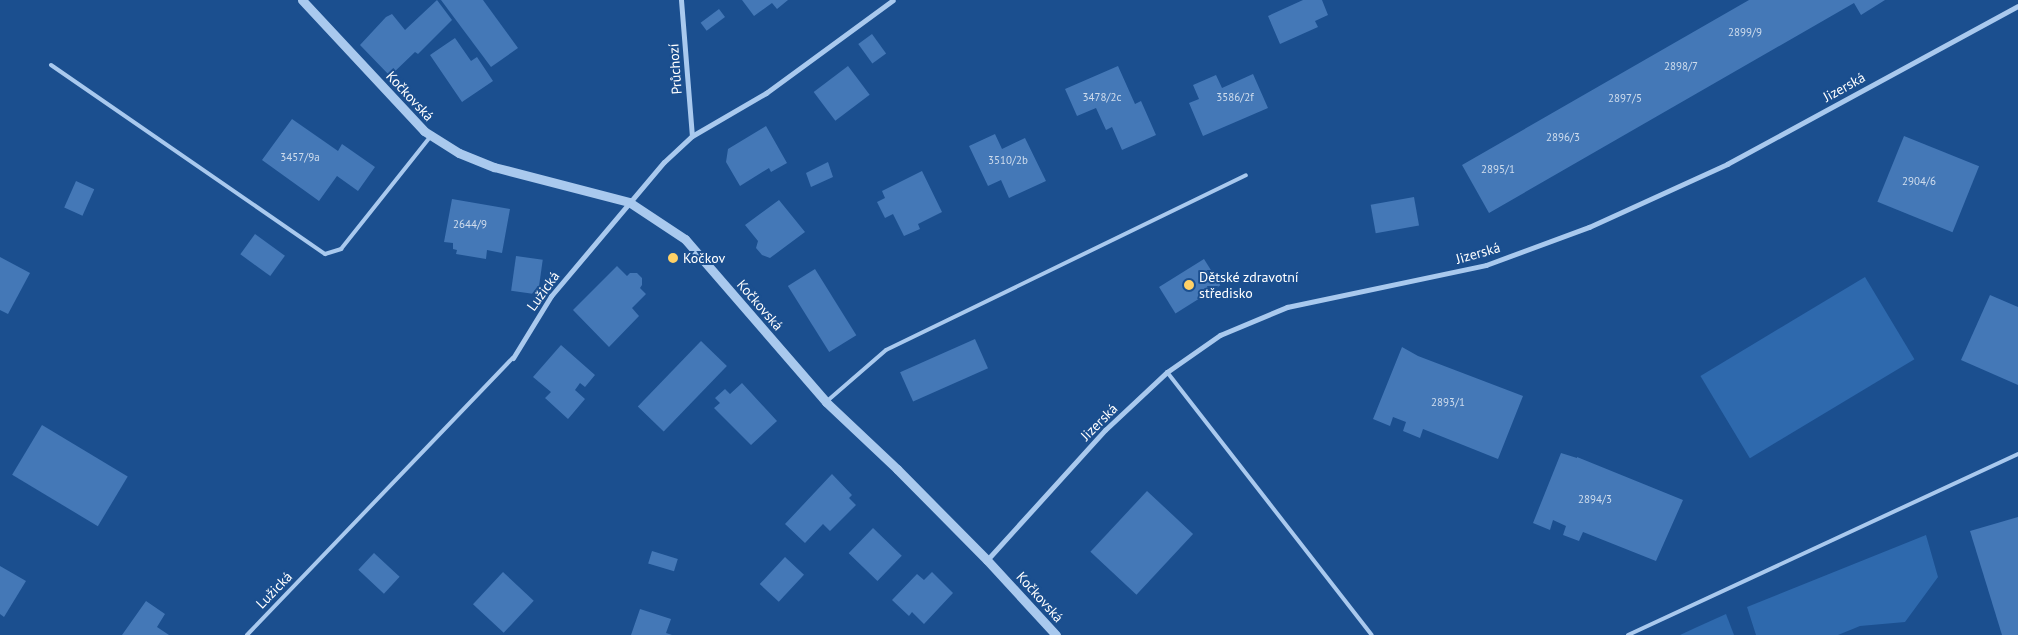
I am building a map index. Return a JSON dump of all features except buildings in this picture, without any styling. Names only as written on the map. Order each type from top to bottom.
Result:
[{"type":"street","name":"Kočkovská","points":[[302,0],[424,131],[431,136],[459,153],[494,167],[629,202],[685,239],[826,402],[898,469],[987,560],[1056,635]]},
{"type":"street","name":"Průchozí","points":[[681,0],[692,136]]},
{"type":"street","name":"Lužická","points":[[513,358],[551,296],[664,162],[692,136],[766,93],[893,0]]},
{"type":"street","name":"Jizerská","points":[[987,560],[1105,430],[1167,372],[1220,335],[1287,308],[1486,265],[1589,226],[1727,164],[2018,6]]},
{"type":"lane","points":[[51,65],[325,254],[341,250],[431,136]]},
{"type":"lane","points":[[826,402],[886,350],[1246,175]]},
{"type":"lane","name":"Lužická","points":[[246,635],[513,358]]},
{"type":"lane","points":[[1167,372],[1372,635]]},
{"type":"lane","points":[[1628,635],[2018,454]]},
{"type":"shaded area","points":[[1865,277],[1914,359],[1750,458],[1700,376]]},
{"type":"shaded area","points":[[1926,535],[1938,577],[1905,622],[1860,626],[1838,635],[1756,635],[1747,607]]},
{"type":"shaded area","points":[[1726,614],[1734,635],[1680,635],[1695,628]]},
{"type":"place","name":"Kočkov","points":[[673,258]]},
{"type":"place","name":"Dětské zdravotní středisko","points":[[1189,285]]}]
